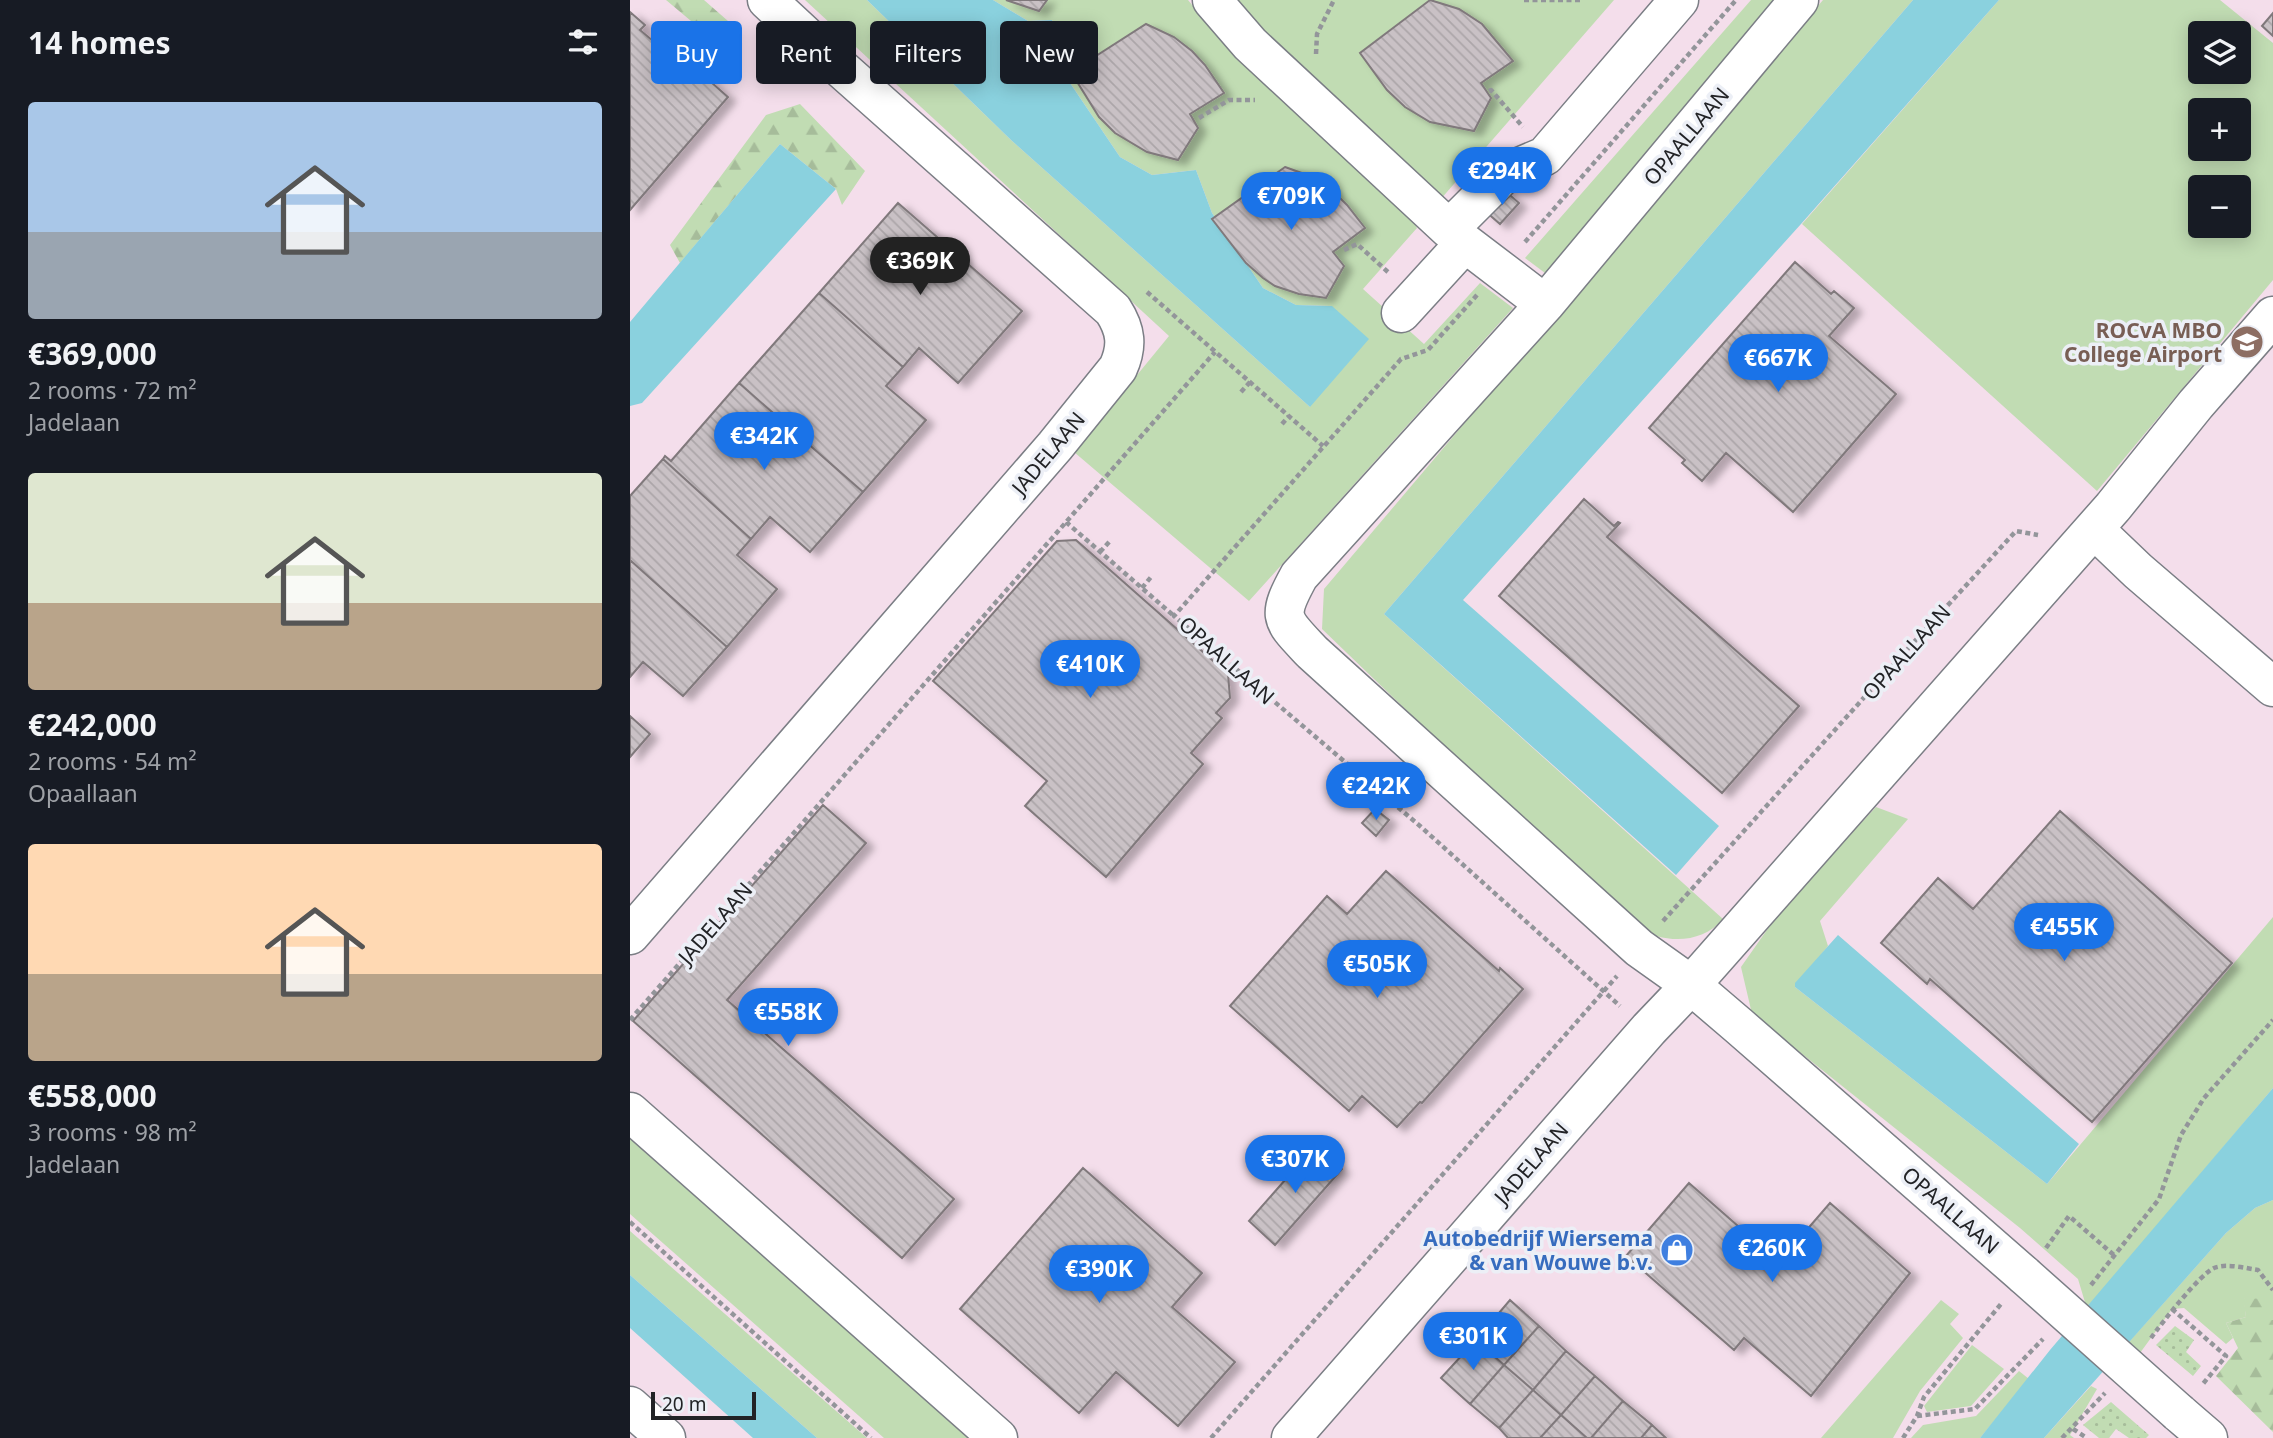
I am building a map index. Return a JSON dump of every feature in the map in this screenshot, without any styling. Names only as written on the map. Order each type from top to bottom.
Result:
[{"type":"street","name":"JADELAAN","points":[[630,935],[1055,446],[1118,368],[1126,341],[1122,324],[1113,310],[767,0]]},
{"type":"street","points":[[1212,0],[1250,44],[1457,236],[1545,304]]},
{"type":"street","points":[[1408,306],[1505,173],[1545,156],[1679,0]]},
{"type":"street","name":"OPAALLAAN","points":[[1800,0],[1545,304],[1299,576],[1285,602],[1286,624],[1312,652],[1639,948],[1691,985],[2033,1265],[2188,1402],[2208,1438]]},
{"type":"street","points":[[1691,985],[2097,526],[2196,404],[2273,316]]},
{"type":"street","points":[[2097,526],[2138,570],[2273,687]]},
{"type":"street","name":"JADELAAN","points":[[1291,1438],[1649,1029],[1691,985]]},
{"type":"street","points":[[630,1112],[998,1438]]},
{"type":"street","points":[[630,1406],[666,1438]]},
{"type":"path","points":[[1524,0],[1584,0]]},
{"type":"path","name":"OPAALLAAN","points":[[1649,1029],[1604,992],[1420,826],[1174,616],[1401,359],[1428,350],[1736,0]]},
{"type":"path","points":[[1489,91],[1491,90],[1530,135],[1549,150]]},
{"type":"path","points":[[1343,250],[1357,244],[1408,306]]},
{"type":"path","name":"JADELAAN","points":[[630,1020],[1215,352],[1250,382]]},
{"type":"path","points":[[1241,392],[1250,382],[1323,446]]},
{"type":"path","points":[[1282,424],[1289,416]]},
{"type":"path","points":[[1066,522],[1174,616]]},
{"type":"path","name":"OPAALLAAN","points":[[1604,992],[1639,948],[2016,531],[2097,526]]},
{"type":"path","points":[[1100,552],[1110,541]]},
{"type":"path","points":[[1142,588],[1151,577]]},
{"type":"path","points":[[1211,1438],[1604,992]]},
{"type":"path","points":[[2086,1290],[2160,1199],[2180,1135],[2204,1098],[2273,1020]]},
{"type":"path","points":[[2033,1265],[2069,1216],[2115,1256]]},
{"type":"path","points":[[630,1222],[871,1438]]},
{"type":"path","points":[[2149,1339],[2172,1309],[2213,1268],[2235,1266],[2258,1270],[2273,1290]]},
{"type":"path","points":[[2172,1309],[2225,1356],[2188,1402]]},
{"type":"path","points":[[1903,1438],[1917,1416],[1924,1397],[1981,1328]]},
{"type":"path","points":[[1917,1416],[1975,1409],[2046,1336]]},
{"type":"path","points":[[2062,1438],[2108,1388]]},
{"type":"path","points":[[2073,1429],[2087,1438]]},
{"type":"shaded area","points":[[630,0],[2273,0],[2273,1438],[799,1438],[630,1292]]},
{"type":"shaded area","points":[[630,1310],[775,1438],[630,1438]]},
{"type":"green space","points":[[666,0],[704,0],[728,21],[691,21]]},
{"type":"green space","points":[[805,0],[867,0],[889,21],[870,21],[870,60],[856,47],[856,21],[828,21]]},
{"type":"green space","points":[[993,0],[1188,0],[1212,29],[1399,194],[1417,228],[1363,289],[1424,344],[1480,283],[1513,308],[1249,601],[1074,452],[1169,336],[896,84],[953,84],[1011,140],[1310,407],[1332,306],[1296,305],[1263,288],[1212,213],[1196,170],[1152,175],[1120,157],[1071,84],[1098,84],[1098,21],[1028,21]]},
{"type":"green space","points":[[1233,0],[1614,0],[1440,200],[1365,134]]},
{"type":"green space","points":[[1751,0],[1785,0],[1731,68],[1545,273],[1525,258]]},
{"type":"green space","points":[[1823,0],[1913,0],[1384,614],[1723,919],[1705,933],[1671,939],[1638,928],[1611,907],[1322,629],[1324,589]]},
{"type":"green space","points":[[1999,0],[2220,0],[2246,21],[2188,21],[2188,84],[2251,84],[2251,25],[2273,43],[2273,280],[2097,491],[1802,224]]},
{"type":"green space","points":[[800,104],[865,171],[842,205],[836,189],[780,144],[680,263],[670,245],[766,115]]},
{"type":"green space","points":[[1876,807],[1908,819],[1820,921],[1828,946],[1795,987],[2047,1184],[2273,917],[2273,1088],[2087,1309],[2078,1279],[2020,1228],[1752,1014],[1741,967],[1785,904]]},
{"type":"green space","points":[[630,1135],[970,1438],[884,1438],[630,1214]]},
{"type":"green space","points":[[2273,1200],[2273,1320],[2244,1298],[2246,1317],[2226,1323],[2233,1338],[2226,1344],[2184,1308],[2172,1309],[2140,1353],[2128,1343],[2226,1233],[2255,1208]]},
{"type":"green space","points":[[630,1231],[867,1438],[817,1438],[630,1275]]},
{"type":"green space","points":[[2243,1298],[2264,1299],[2273,1320],[2273,1432],[2216,1376],[2238,1348],[2226,1323],[2246,1317]]},
{"type":"green space","points":[[1941,1300],[1959,1314],[1950,1324],[1963,1338],[1920,1391],[1893,1438],[1821,1438]]},
{"type":"green space","points":[[2175,1326],[2194,1340],[2186,1352],[2201,1366],[2193,1376],[2156,1345]]},
{"type":"green space","points":[[1972,1345],[2004,1369],[1971,1406],[1927,1412],[1924,1406]]},
{"type":"green space","points":[[2019,1371],[2029,1379],[1980,1438],[1911,1438],[1923,1425],[1976,1416]]},
{"type":"green space","points":[[2091,1386],[2097,1389],[2070,1435],[2074,1438],[2044,1438]]},
{"type":"green space","points":[[2111,1402],[2149,1435],[2146,1438],[2129,1438],[2116,1429],[2109,1438],[2099,1438],[2083,1425]]},
{"type":"water","points":[[867,0],[993,0],[1028,21],[1000,21],[1000,84],[1071,84],[1120,157],[1152,175],[1196,170],[1212,213],[1263,288],[1296,305],[1332,306],[1369,339],[1310,407],[1011,140],[953,84],[986,84],[986,21],[889,21]]},
{"type":"water","points":[[1913,0],[1999,0],[1463,600],[1719,826],[1676,875],[1384,614]]},
{"type":"water","points":[[780,144],[836,189],[642,403],[630,406],[630,322]]},
{"type":"water","points":[[1838,935],[2079,1144],[2047,1184],[1795,987],[1795,983]]},
{"type":"water","points":[[2273,1088],[2273,1200],[2255,1208],[2226,1233],[2044,1438],[1980,1438],[2050,1350]]},
{"type":"water","points":[[630,1275],[817,1438],[753,1438],[630,1328]]},
{"type":"building","points":[[1006,0],[1047,0],[1039,11]]},
{"type":"building","points":[[1430,0],[1459,9],[1482,24],[1513,61],[1481,83],[1491,98],[1474,131],[1430,122],[1405,107],[1387,90],[1360,53]]},
{"type":"building","points":[[630,12],[645,25],[640,30],[651,39],[651,84],[713,84],[728,97],[630,210]]},
{"type":"building","points":[[2273,13],[2273,36],[2262,26]]},
{"type":"building","points":[[1146,24],[1174,37],[1205,65],[1224,93],[1190,114],[1198,128],[1178,160],[1147,152],[1115,133],[1099,117],[1078,84],[1098,84],[1098,55]]},
{"type":"building","points":[[1285,167],[1313,177],[1329,187],[1365,228],[1333,252],[1344,266],[1326,298],[1299,294],[1275,286],[1263,278],[1246,263],[1212,219]]},
{"type":"building","points":[[1504,190],[1519,203],[1500,224],[1485,211]]},
{"type":"building","points":[[898,203],[1022,311],[958,383],[919,348],[903,367],[819,293]]},
{"type":"building","points":[[1795,262],[1831,294],[1834,291],[1854,308],[1829,336],[1896,394],[1793,512],[1726,453],[1702,481],[1682,463],[1685,460],[1649,428]]},
{"type":"building","points":[[819,293],[903,367],[886,386],[926,420],[863,492],[739,383]]},
{"type":"building","points":[[739,383],[863,492],[810,552],[770,517],[751,539],[663,459],[665,456],[671,461]]},
{"type":"building","points":[[663,459],[751,539],[737,555],[777,589],[727,647],[630,560],[630,496]]},
{"type":"building","points":[[1584,499],[1614,526],[1620,523],[1607,537],[1799,706],[1722,793],[1499,596]]},
{"type":"building","points":[[1076,540],[1228,674],[1230,698],[1216,713],[1222,718],[1191,753],[1203,764],[1106,877],[1025,806],[1047,781],[933,681],[1057,541]]},
{"type":"building","points":[[630,560],[727,647],[683,696],[643,662],[630,677]]},
{"type":"building","points":[[630,716],[650,734],[630,757]]},
{"type":"building","points":[[823,805],[866,843],[727,1000],[954,1199],[902,1258],[633,1021]]},
{"type":"building","points":[[1375,809],[1389,820],[1376,836],[1362,823]]},
{"type":"building","points":[[2060,811],[2232,963],[2092,1122],[1930,979],[1927,984],[1881,943],[1938,878],[1973,909]]},
{"type":"building","points":[[1386,871],[1523,989],[1422,1103],[1420,1102],[1397,1127],[1362,1096],[1349,1111],[1230,1006],[1327,896],[1347,914]]},
{"type":"building","points":[[1315,1146],[1342,1169],[1275,1245],[1249,1221]]},
{"type":"building","points":[[1083,1168],[1202,1273],[1172,1307],[1235,1362],[1178,1426],[1116,1372],[1079,1413],[960,1309]]},
{"type":"building","points":[[1689,1183],[1779,1262],[1830,1203],[1910,1273],[1811,1396],[1744,1338],[1734,1350],[1626,1256]]},
{"type":"building","points":[[1510,1300],[1539,1326],[1504,1365],[1476,1340]]},
{"type":"building","points":[[1539,1326],[1566,1351],[1533,1390],[1504,1365]]},
{"type":"building","points":[[1476,1340],[1504,1365],[1470,1404],[1441,1378]]},
{"type":"building","points":[[1566,1351],[1595,1376],[1561,1415],[1533,1390]]},
{"type":"building","points":[[1504,1365],[1533,1390],[1499,1428],[1470,1404]]},
{"type":"building","points":[[1595,1376],[1623,1401],[1591,1438],[1587,1438],[1561,1415]]},
{"type":"building","points":[[1533,1390],[1561,1415],[1540,1438],[1508,1438],[1499,1428]]},
{"type":"building","points":[[1623,1401],[1652,1425],[1641,1438],[1591,1438]]},
{"type":"building","points":[[1561,1415],[1587,1438],[1540,1438]]},
{"type":"building","points":[[1652,1425],[1666,1438],[1641,1438]]},
{"type":"place","name":"ROCvA MBO College Airport","points":[[2247,342]]},
{"type":"place","name":"Autobedrijf Wiersema & van Wouwe b.v.","points":[[1677,1250]]}]
